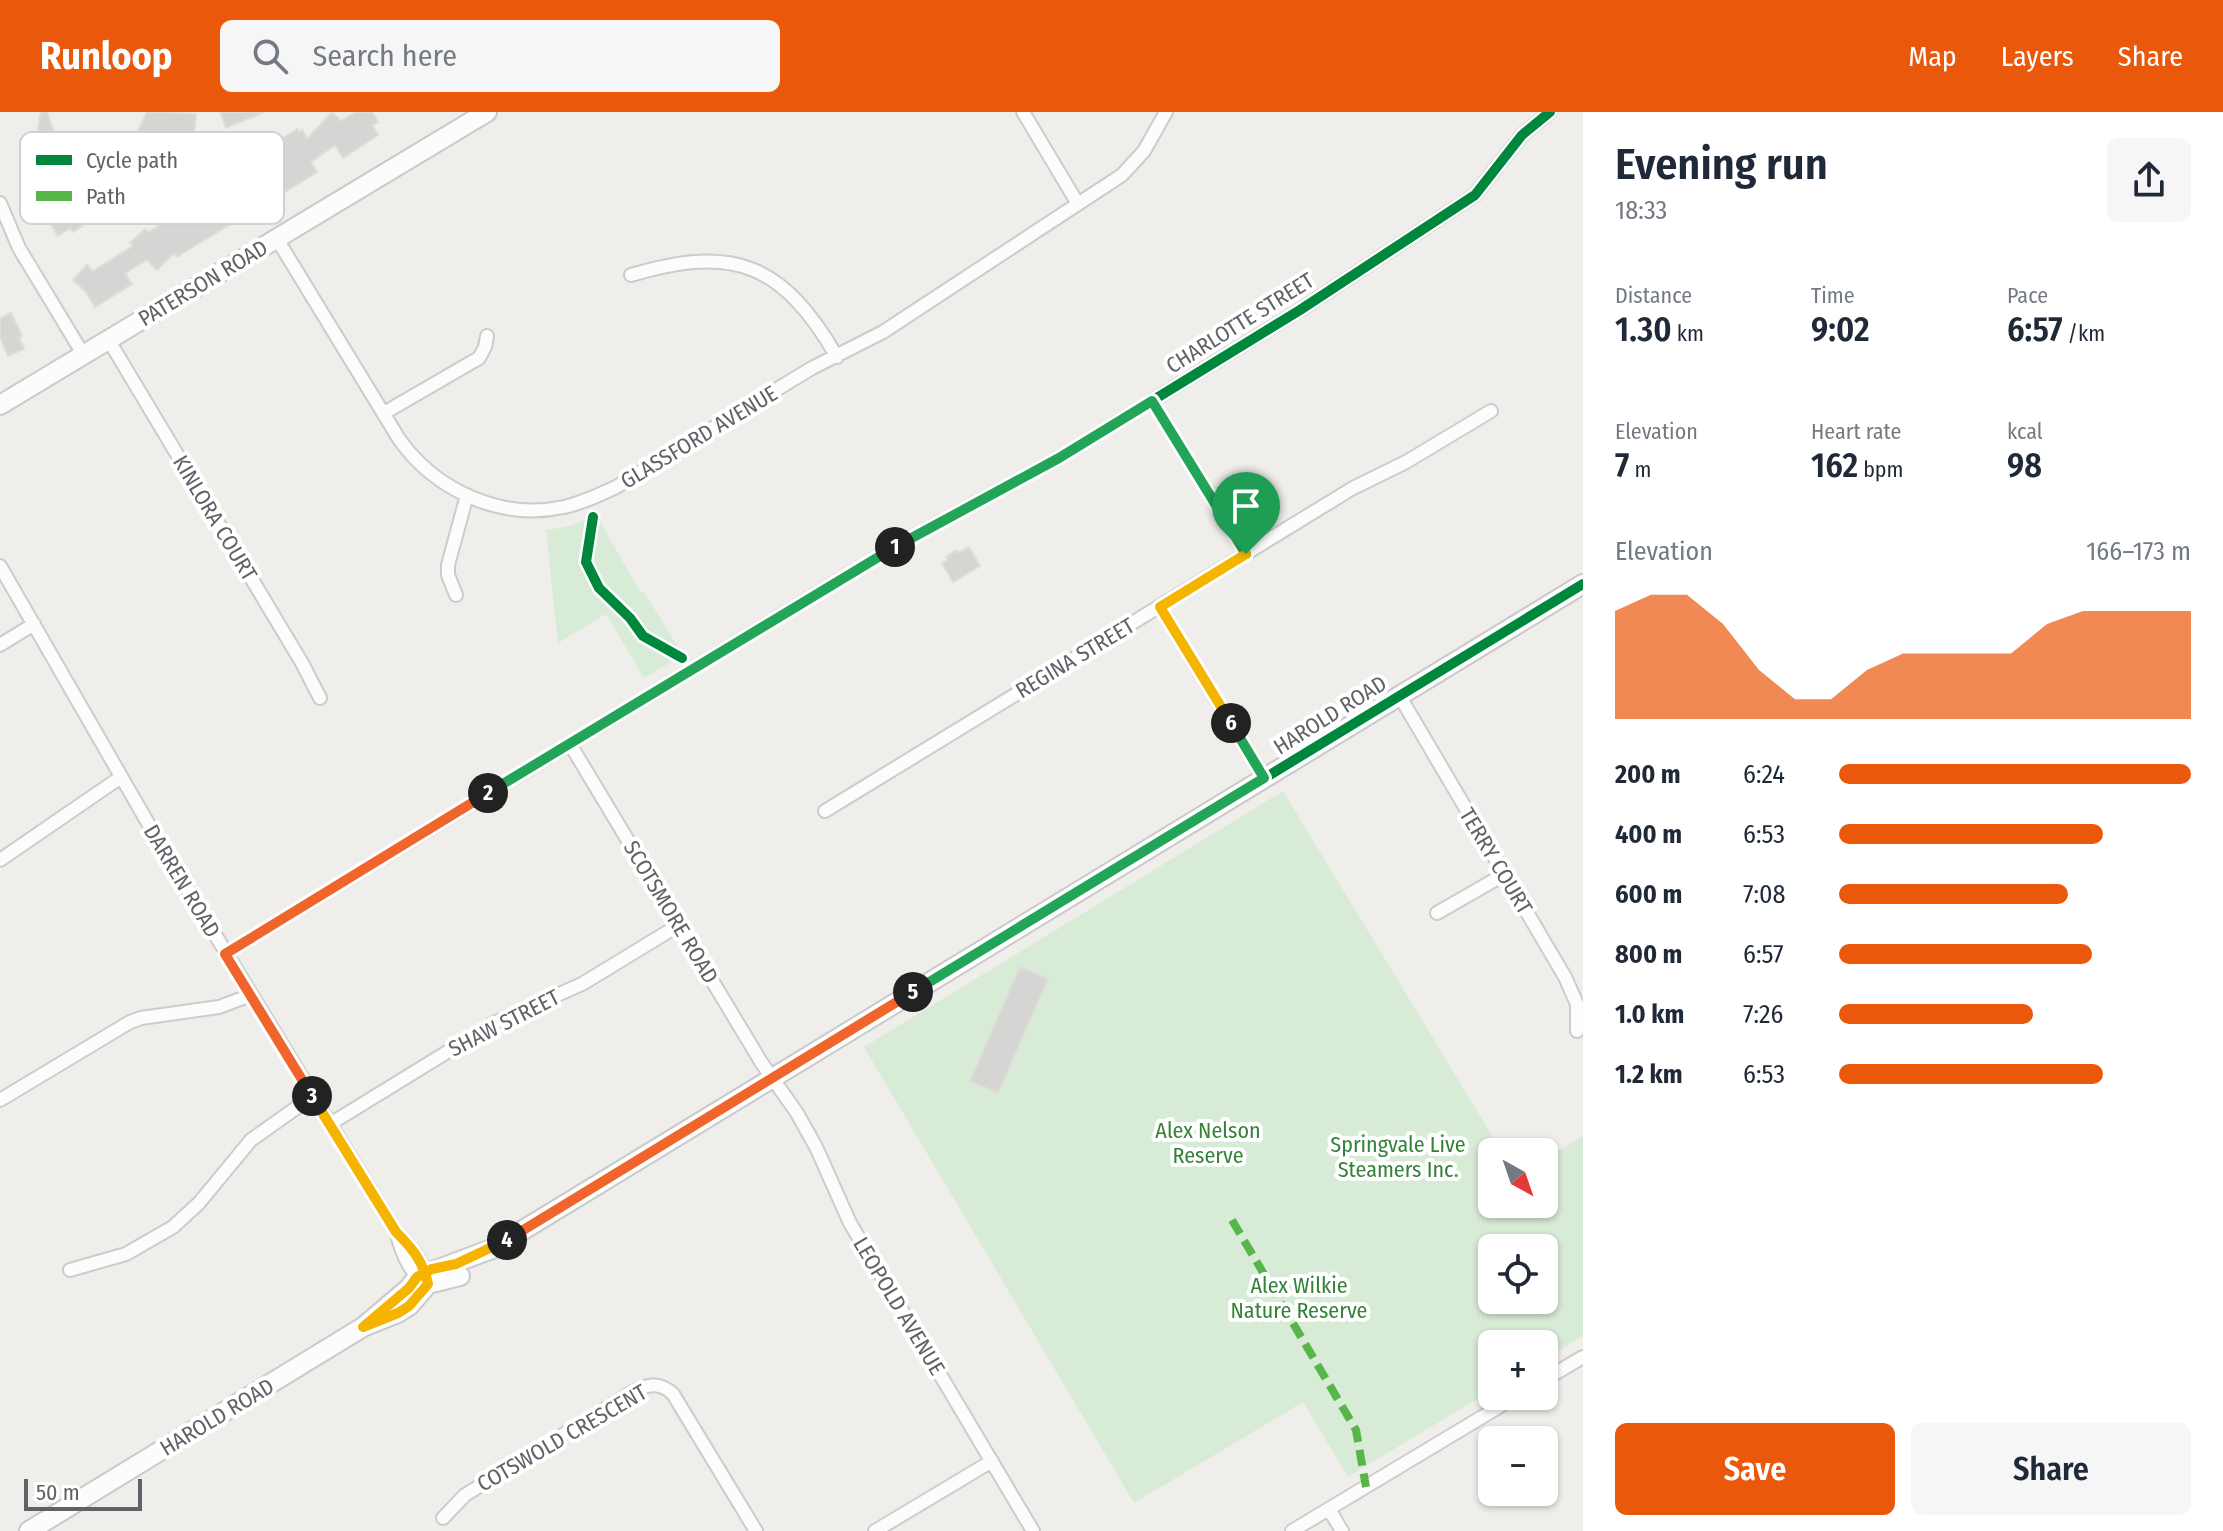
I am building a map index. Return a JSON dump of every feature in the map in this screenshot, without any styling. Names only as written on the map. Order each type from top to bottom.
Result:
[{"type":"street","name":"PATERSON ROAD","points":[[0,405],[487,112]]},
{"type":"street","points":[[1023,112],[1078,204]]},
{"type":"street","name":"GLASSFORD AVENUE","points":[[277,239],[416,460],[436,478],[467,495],[519,510],[550,509],[584,502],[616,487],[783,386],[883,332],[1078,204],[1133,164],[1166,112]]},
{"type":"street","name":"CHARLOTTE STREET","points":[[225,954],[890,549],[1059,458],[1469,200],[1522,135],[1550,112]]},
{"type":"street","points":[[0,203],[19,248],[83,354]]},
{"type":"street","points":[[631,275],[678,262],[701,260],[722,262],[756,272],[799,300],[837,357]]},
{"type":"street","points":[[384,413],[479,358],[487,336]]},
{"type":"street","name":"KINLORA COURT","points":[[108,339],[320,698]]},
{"type":"street","points":[[1152,401],[1246,554]]},
{"type":"street","name":"REGINA STREET","points":[[825,811],[1353,488],[1406,462],[1491,411]]},
{"type":"street","points":[[456,595],[448,575],[448,565],[467,495]]},
{"type":"street","name":"DARREN ROAD","points":[[0,566],[225,954],[396,1232],[403,1255],[423,1278]]},
{"type":"street","name":"HAROLD ROAD","points":[[29,1531],[363,1327],[409,1306],[423,1278],[463,1275],[492,1249],[1583,584]]},
{"type":"street","points":[[1160,607],[1264,778]]},
{"type":"street","points":[[0,645],[34,624]]},
{"type":"street","name":"TERRY COURT","points":[[1399,695],[1572,990],[1579,1015],[1577,1031]]},
{"type":"street","name":"SCOTSMORE ROAD","points":[[570,744],[773,1078]]},
{"type":"street","points":[[0,860],[121,777]]},
{"type":"street","points":[[1437,913],[1505,874]]},
{"type":"street","name":"SHAW STREET","points":[[330,1124],[496,1022],[582,984],[679,925]]},
{"type":"street","points":[[0,1100],[130,1022],[219,1007],[251,995]]},
{"type":"street","name":"LEOPOLD AVENUE","points":[[773,1078],[811,1138],[850,1223],[1033,1531]]},
{"type":"street","points":[[70,1270],[126,1254],[173,1227],[199,1203],[251,1140],[313,1096]]},
{"type":"street","points":[[1558,1372],[1583,1357]]},
{"type":"street","name":"COTSWOLD CRESCENT","points":[[443,1518],[465,1495],[634,1391],[654,1384],[673,1394],[756,1531]]},
{"type":"street","points":[[1292,1531],[1494,1410]]},
{"type":"street","points":[[875,1531],[992,1461]]},
{"type":"street","points":[[1329,1509],[1342,1531]]},
{"type":"green space","points":[[597,517],[641,593],[644,592],[683,655],[644,678],[606,614],[558,643],[546,530]]},
{"type":"green space","name":"Alex Nelson Reserve","points":[[1283,791],[1494,1138],[1478,1138],[1478,1218],[1558,1218],[1558,1151],[1583,1136],[1583,1336],[1558,1351],[1558,1330],[1478,1330],[1478,1398],[1348,1477],[1303,1402],[1134,1503],[864,1047]]},
{"type":"building","points":[[41,112],[47,112],[54,132],[37,132]]},
{"type":"building","points":[[147,112],[196,114],[195,132],[137,132]]},
{"type":"building","points":[[220,112],[264,112],[226,128]]},
{"type":"building","points":[[332,112],[341,121],[356,112],[372,112],[378,122],[372,125],[378,135],[343,158],[335,145],[311,162],[317,172],[284,193],[284,137],[297,129],[299,132],[302,130],[307,139]]},
{"type":"building","points":[[51,224],[85,224],[73,232],[70,228],[58,236]]},
{"type":"building","points":[[161,224],[231,224],[177,257],[174,253],[157,270],[147,260],[125,273],[132,284],[95,307],[86,292],[73,280],[87,265],[93,271],[133,246],[130,243],[145,229],[149,232]]},
{"type":"building","points":[[11,313],[22,336],[19,338],[24,349],[8,356],[0,337],[0,318]]},
{"type":"building","points":[[969,547],[980,566],[953,582],[942,563],[956,550],[958,553]]},
{"type":"building","points":[[1020,967],[1048,979],[998,1093],[970,1081]]},
{"type":"marked path","points":[[1232,1220],[1356,1430],[1366,1487]]},
{"type":"cycle path","points":[[225,954],[890,549],[1059,458],[1300,310],[1475,195],[1522,135],[1550,112]]},
{"type":"cycle path","points":[[593,517],[586,562],[599,588],[630,618],[643,636],[682,658]]},
{"type":"cycle path","points":[[363,1327],[409,1288],[417,1277],[492,1249],[1583,584]]},
{"type":"route","points":[[1246,554],[1152,401],[1059,458],[890,549],[225,954],[396,1232],[414,1250],[425,1268],[425,1272],[428,1284],[409,1306],[363,1327],[425,1272],[445,1268],[492,1249],[1264,778],[1160,607],[1246,554]]},
{"type":"park label","name":"Springvale Live Steamers Inc.","points":[[1398,1156]]},
{"type":"park label","name":"Alex Wilkie Nature Reserve","points":[[1299,1298]]}]
